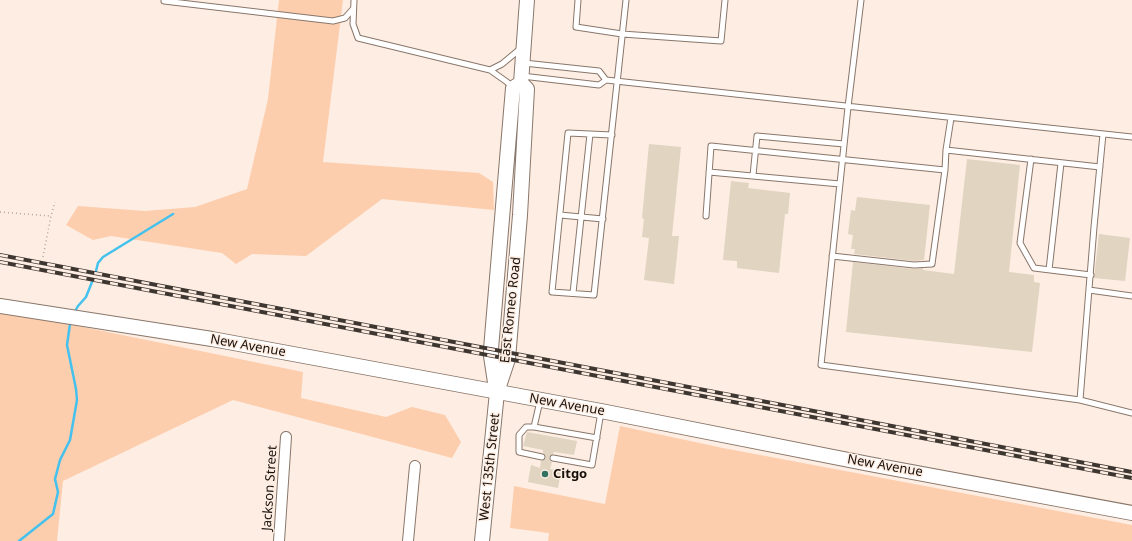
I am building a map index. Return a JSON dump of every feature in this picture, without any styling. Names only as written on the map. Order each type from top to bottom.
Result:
[{"type":"main road","name":"East Romeo Road","points":[[497,392],[508,359],[521,208],[527,89],[519,78],[524,46],[527,0]]},
{"type":"main road","name":"New Avenue","points":[[0,306],[212,339],[601,411],[869,464],[1132,513]]},
{"type":"main road","name":"West 135th Street","points":[[482,541],[497,392]]},
{"type":"street","name":"Jackson Street","points":[[279,541],[286,437]]},
{"type":"street","points":[[408,541],[415,466]]},
{"type":"lane","points":[[354,0],[353,24],[358,38],[490,70],[507,82],[519,78],[600,71],[606,80]]},
{"type":"lane","points":[[578,0],[576,27],[622,34],[721,41],[725,0]]},
{"type":"lane","points":[[612,135],[568,133],[552,292],[594,295],[603,219],[618,81],[626,0]]},
{"type":"lane","points":[[861,0],[842,159],[821,365],[1080,400],[1132,413]]},
{"type":"lane","points":[[164,1],[333,21],[345,18],[354,8]]},
{"type":"lane","points":[[490,70],[512,57],[524,46]]},
{"type":"lane","points":[[519,78],[599,85],[606,80],[618,81],[1132,137]]},
{"type":"lane","points":[[832,256],[914,265],[932,264],[951,118]]},
{"type":"lane","points":[[573,293],[590,134]]},
{"type":"lane","points":[[1080,400],[1103,134]]},
{"type":"lane","points":[[753,175],[757,136],[844,144]]},
{"type":"lane","points":[[706,216],[711,146],[756,152],[945,170]]},
{"type":"lane","points":[[946,150],[1100,167]]},
{"type":"lane","points":[[1031,159],[1020,243],[1034,268],[1090,275]]},
{"type":"lane","points":[[1049,270],[1061,163]]},
{"type":"lane","points":[[709,172],[840,184]]},
{"type":"lane","points":[[560,215],[603,219]]},
{"type":"lane","points":[[1089,290],[1132,296]]},
{"type":"lane","points":[[534,427],[540,400]]},
{"type":"lane","points":[[553,458],[592,465],[601,411]]},
{"type":"lane","points":[[542,457],[519,452],[519,435],[526,427],[534,427],[596,438]]},
{"type":"path","points":[[43,257],[55,202]]},
{"type":"path","points":[[0,212],[51,216]]},
{"type":"shaded area","points":[[279,0],[343,0],[323,162],[479,173],[493,182],[494,210],[382,199],[306,256],[252,254],[236,264],[222,253],[111,236],[93,240],[66,225],[78,206],[145,211],[195,207],[247,189],[268,99]]},
{"type":"shaded area","points":[[0,310],[303,372],[301,398],[386,417],[412,407],[445,415],[461,442],[452,458],[233,400],[63,481],[57,541],[0,541]]},
{"type":"shaded area","points":[[620,426],[723,448],[1132,525],[1132,541],[548,541],[549,533],[510,528],[514,486],[605,504]]},
{"type":"building","points":[[649,144],[681,147],[672,236],[679,236],[674,284],[644,280],[649,238],[642,237],[644,219],[642,218]]},
{"type":"building","points":[[967,159],[1020,165],[1009,272],[1034,275],[1034,282],[1040,283],[1032,352],[846,332],[853,262],[914,269],[923,268],[923,270],[954,274]]},
{"type":"building","points":[[731,181],[749,183],[748,188],[790,193],[788,214],[785,214],[779,273],[737,268],[737,261],[723,260]]},
{"type":"building","points":[[857,197],[930,205],[924,260],[914,261],[854,254],[855,249],[851,249],[853,235],[848,234],[851,210],[855,211]]},
{"type":"building","points":[[1099,234],[1130,238],[1125,281],[1094,278]]},
{"type":"building","name":"Citgo","points":[[527,432],[577,441],[574,455],[554,452],[549,457],[549,460],[552,462],[550,469],[561,471],[558,488],[528,482],[531,465],[540,468],[541,461],[545,460],[546,457],[543,450],[523,446]]},
{"type":"waterway","points":[[96,271],[98,263],[103,257],[173,214]]},
{"type":"waterway","points":[[74,313],[86,297],[92,282]]},
{"type":"waterway","points":[[19,541],[53,514],[58,492],[55,479],[60,460],[70,440],[77,400],[67,345],[70,324]]},
{"type":"railway","points":[[0,255],[1132,472]]},
{"type":"railway","points":[[0,262],[1132,478]]},
{"type":"place","name":"Citgo","points":[[545,474]]}]
